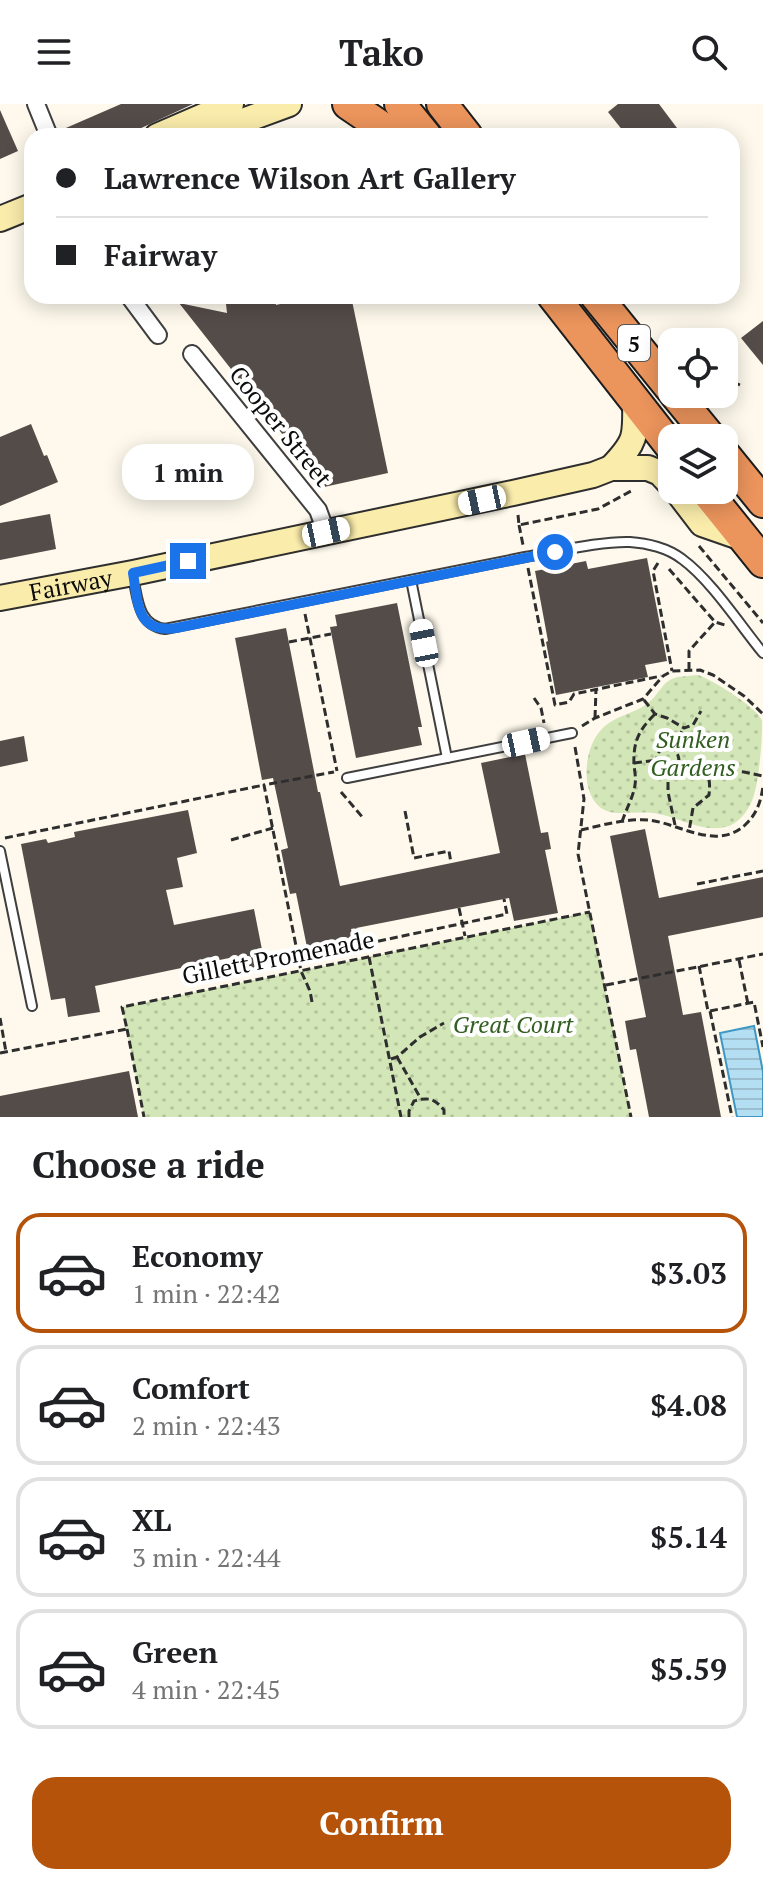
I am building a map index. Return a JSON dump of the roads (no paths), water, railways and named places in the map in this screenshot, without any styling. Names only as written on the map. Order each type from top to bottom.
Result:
[{"type":"highway","points":[[348,104],[383,128]]},
{"type":"highway","points":[[400,104],[420,128]]},
{"type":"highway","points":[[548,304],[574,323]]},
{"type":"highway","name":"5","points":[[559,304],[658,430]]},
{"type":"highway","name":"5","points":[[602,304],[658,372]]},
{"type":"highway","name":"5","points":[[687,408],[700,424]]},
{"type":"highway","points":[[738,471],[763,502]]},
{"type":"highway","points":[[716,504],[754,551]]},
{"type":"street","points":[[36,104],[46,128]]},
{"type":"street","points":[[176,128],[231,104]]},
{"type":"street","points":[[224,128],[289,104]]},
{"type":"street","points":[[0,202],[24,192]]},
{"type":"street","points":[[0,219],[24,209]]},
{"type":"street","points":[[135,304],[158,335]]},
{"type":"street","name":"Cooper Street","points":[[192,354],[318,510],[326,532]]},
{"type":"street","points":[[611,468],[629,450],[633,441],[636,430],[635,401]]},
{"type":"street","name":"Fairway","points":[[0,598],[513,493],[611,468],[648,468],[658,472]]},
{"type":"street","points":[[687,504],[702,524],[754,551]]},
{"type":"lane","points":[[133,573],[140,612],[149,624],[161,629],[525,557],[628,542],[661,548],[681,557],[702,576],[763,653]]},
{"type":"lane","points":[[411,580],[447,758]]},
{"type":"lane","points":[[347,778],[572,733]]},
{"type":"lane","points":[[0,851],[32,1006]]},
{"type":"water","points":[[754,1026],[763,1072],[763,1117],[737,1117],[720,1033]]},
{"type":"park label","name":"Sunken Gardens","points":[[693,753]]},
{"type":"park label","name":"Great Court","points":[[513,1024]]}]
